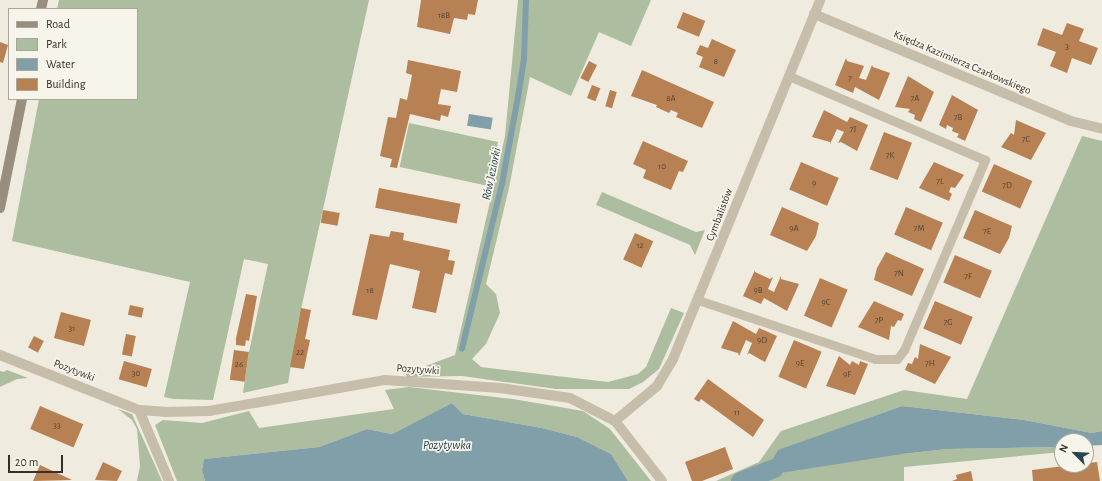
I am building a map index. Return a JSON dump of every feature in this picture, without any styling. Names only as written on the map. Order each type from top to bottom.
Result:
[{"type":"street","name":"Cymbalistów","points":[[615,421],[648,394],[666,374],[698,300],[820,0]]},
{"type":"street","name":"Księdza Kazimierza Czarkowskiego","points":[[814,14],[1071,121],[1102,129]]},
{"type":"street","points":[[0,208],[22,100]]},
{"type":"street","name":"Pozytywki","points":[[0,355],[139,410],[209,411],[385,380],[500,388],[570,398],[615,421],[662,481]]},
{"type":"street","points":[[139,410],[169,481]]},
{"type":"lane","points":[[698,300],[875,359],[897,359],[904,350],[985,160],[789,76]]},
{"type":"green space","points":[[59,0],[369,0],[298,323],[288,383],[243,393],[249,352],[268,264],[244,259],[213,400],[174,399],[164,397],[190,282],[12,241],[39,100],[138,100],[138,8],[57,8]]},
{"type":"green space","points":[[518,0],[651,0],[631,46],[599,32],[571,96],[530,77],[509,188],[486,284],[496,294],[500,313],[486,344],[472,359],[481,367],[608,382],[638,374],[646,367],[671,308],[684,313],[659,369],[643,382],[629,389],[556,389],[462,376],[407,377],[403,368],[423,367],[455,355],[505,136]]},
{"type":"green space","points":[[409,123],[498,142],[489,186],[400,167]]},
{"type":"green space","points":[[1082,136],[1102,141],[1102,431],[1092,433],[1024,420],[902,406],[857,422],[902,454],[947,449],[1054,447],[1054,453],[904,467],[904,481],[716,481],[759,462],[781,431],[904,390],[967,399]]},
{"type":"green space","points":[[602,192],[696,232],[705,230],[695,255],[690,245],[596,205]]},
{"type":"green space","points":[[7,370],[28,378],[17,379],[0,387],[0,371],[4,372]]},
{"type":"green space","points":[[409,387],[513,399],[583,411],[610,429],[651,481],[628,481],[611,454],[577,437],[542,428],[463,414],[452,403],[392,434],[367,429],[319,447],[204,459],[202,470],[205,481],[177,481],[155,425],[163,420],[202,423],[249,411],[259,428],[394,409],[385,390]]},
{"type":"green space","points":[[118,409],[132,414],[162,481],[137,481],[140,466],[137,429],[132,420]]},
{"type":"water","points":[[469,114],[493,118],[491,130],[467,126]]},
{"type":"water","name":"Pozytywka","points":[[452,403],[463,414],[542,428],[577,437],[611,454],[628,481],[205,481],[202,470],[204,459],[319,447],[367,429],[392,434]]},
{"type":"water","points":[[902,406],[1024,420],[1092,433],[1054,433],[1054,447],[947,449],[902,454],[780,473],[774,468],[773,459],[778,450]]},
{"type":"water","points":[[1102,431],[1102,445],[1094,446],[1094,433],[1092,433]]},
{"type":"building","points":[[421,0],[478,0],[475,15],[468,14],[467,20],[454,18],[450,34],[417,27]]},
{"type":"building","points":[[683,12],[705,21],[699,37],[677,28]]},
{"type":"building","points":[[1067,23],[1084,29],[1079,41],[1098,48],[1091,65],[1072,58],[1067,73],[1050,66],[1056,52],[1037,45],[1043,28],[1062,35]]},
{"type":"building","points":[[712,39],[736,50],[724,77],[699,67],[703,57],[696,54],[700,45],[708,48]]},
{"type":"building","points":[[0,42],[8,45],[3,63],[0,62]]},
{"type":"building","points":[[846,58],[847,61],[864,66],[859,78],[866,80],[872,65],[873,67],[890,73],[879,100],[855,87],[853,93],[835,85]]},
{"type":"building","points":[[408,60],[461,71],[457,92],[441,89],[438,104],[451,106],[448,117],[441,115],[440,121],[410,114],[397,168],[390,167],[392,159],[380,156],[388,117],[396,118],[400,98],[407,100],[412,75],[406,73]]},
{"type":"building","points":[[589,61],[597,65],[588,82],[580,78]]},
{"type":"building","points":[[642,70],[714,102],[702,128],[676,117],[678,113],[671,110],[669,113],[656,107],[657,105],[631,96]]},
{"type":"building","points":[[908,76],[934,92],[921,122],[914,119],[915,115],[908,112],[910,109],[895,107]]},
{"type":"building","points":[[592,85],[600,88],[595,101],[587,98]]},
{"type":"building","points":[[610,90],[617,92],[612,108],[605,106]]},
{"type":"building","points":[[952,95],[978,110],[965,141],[957,137],[959,134],[952,131],[953,128],[947,125],[946,129],[939,125]]},
{"type":"building","points":[[824,110],[847,122],[850,117],[868,125],[857,151],[841,142],[838,143],[844,132],[837,129],[830,144],[830,142],[812,137]]},
{"type":"building","points":[[1016,120],[1046,133],[1031,160],[1001,147],[1011,133],[1014,135]]},
{"type":"building","points":[[884,132],[912,143],[898,180],[870,169]]},
{"type":"building","points":[[643,141],[688,161],[683,172],[679,171],[671,190],[643,178],[646,170],[633,164]]},
{"type":"building","points":[[801,162],[839,178],[827,206],[789,190]]},
{"type":"building","points":[[934,162],[964,175],[955,188],[951,187],[949,192],[952,194],[949,201],[919,188]]},
{"type":"building","points":[[994,164],[1032,181],[1020,208],[982,191]]},
{"type":"building","points":[[379,188],[460,204],[457,223],[375,208]]},
{"type":"building","points":[[782,207],[819,223],[816,236],[807,251],[770,235]]},
{"type":"building","points":[[906,207],[943,223],[931,250],[894,235]]},
{"type":"building","points":[[323,210],[340,213],[337,226],[321,223]]},
{"type":"building","points":[[975,210],[1012,226],[1009,238],[1000,254],[963,238]]},
{"type":"building","points":[[391,231],[404,233],[403,240],[450,250],[448,260],[455,261],[452,275],[445,273],[436,313],[412,308],[420,271],[390,264],[377,320],[352,315],[370,234],[389,237]]},
{"type":"building","points":[[635,233],[653,241],[641,268],[623,259]]},
{"type":"building","points":[[886,252],[924,269],[912,296],[874,280],[877,268]]},
{"type":"building","points":[[955,255],[992,271],[980,298],[943,283]]},
{"type":"building","points":[[755,270],[755,272],[770,279],[773,277],[768,289],[774,292],[781,276],[781,279],[799,284],[787,311],[764,298],[761,304],[743,296]]},
{"type":"building","points":[[820,278],[848,290],[832,327],[804,316]]},
{"type":"building","points":[[246,294],[257,296],[249,341],[246,340],[245,346],[236,345],[236,338]]},
{"type":"building","points":[[874,301],[904,314],[901,321],[898,320],[894,327],[891,326],[889,340],[858,327]]},
{"type":"building","points":[[935,301],[973,317],[961,345],[923,329]]},
{"type":"building","points":[[130,305],[144,308],[142,318],[128,315]]},
{"type":"building","points":[[301,308],[311,310],[305,339],[310,340],[304,369],[290,367]]},
{"type":"building","points":[[61,312],[91,320],[84,346],[54,338]]},
{"type":"building","points":[[733,321],[756,334],[759,328],[777,336],[765,362],[749,353],[747,355],[752,343],[746,340],[739,356],[738,353],[721,348]]},
{"type":"building","points":[[126,334],[136,336],[132,357],[122,355]]},
{"type":"building","points":[[34,336],[44,341],[38,353],[28,348]]},
{"type":"building","points":[[794,340],[822,352],[806,389],[778,377]]},
{"type":"building","points":[[920,344],[951,357],[935,384],[905,370],[908,363],[912,364],[915,357],[918,359]]},
{"type":"building","points":[[234,350],[249,352],[245,382],[230,380]]},
{"type":"building","points":[[839,356],[850,365],[852,361],[859,365],[860,361],[868,364],[855,395],[826,386]]},
{"type":"building","points":[[124,361],[152,369],[147,387],[119,379]]},
{"type":"building","points":[[708,379],[764,420],[753,437],[701,399],[699,402],[694,399]]},
{"type":"building","points":[[40,406],[83,424],[73,447],[30,429]]},
{"type":"building","points":[[725,447],[733,469],[702,481],[692,481],[685,462]]},
{"type":"building","points":[[103,462],[122,471],[117,481],[95,480]]},
{"type":"building","points":[[1094,462],[1097,462],[1100,481],[1033,481],[1032,470],[1054,467],[1054,473],[1094,473]]},
{"type":"building","points":[[40,465],[72,480],[33,481]]},
{"type":"building","points":[[971,471],[973,481],[952,481],[957,479],[956,475]]},
{"type":"waterway","name":"Rów Jeziorki","points":[[462,349],[502,184],[518,97],[524,58],[526,0]]},
{"type":"waterway","points":[[740,481],[774,468]]}]
